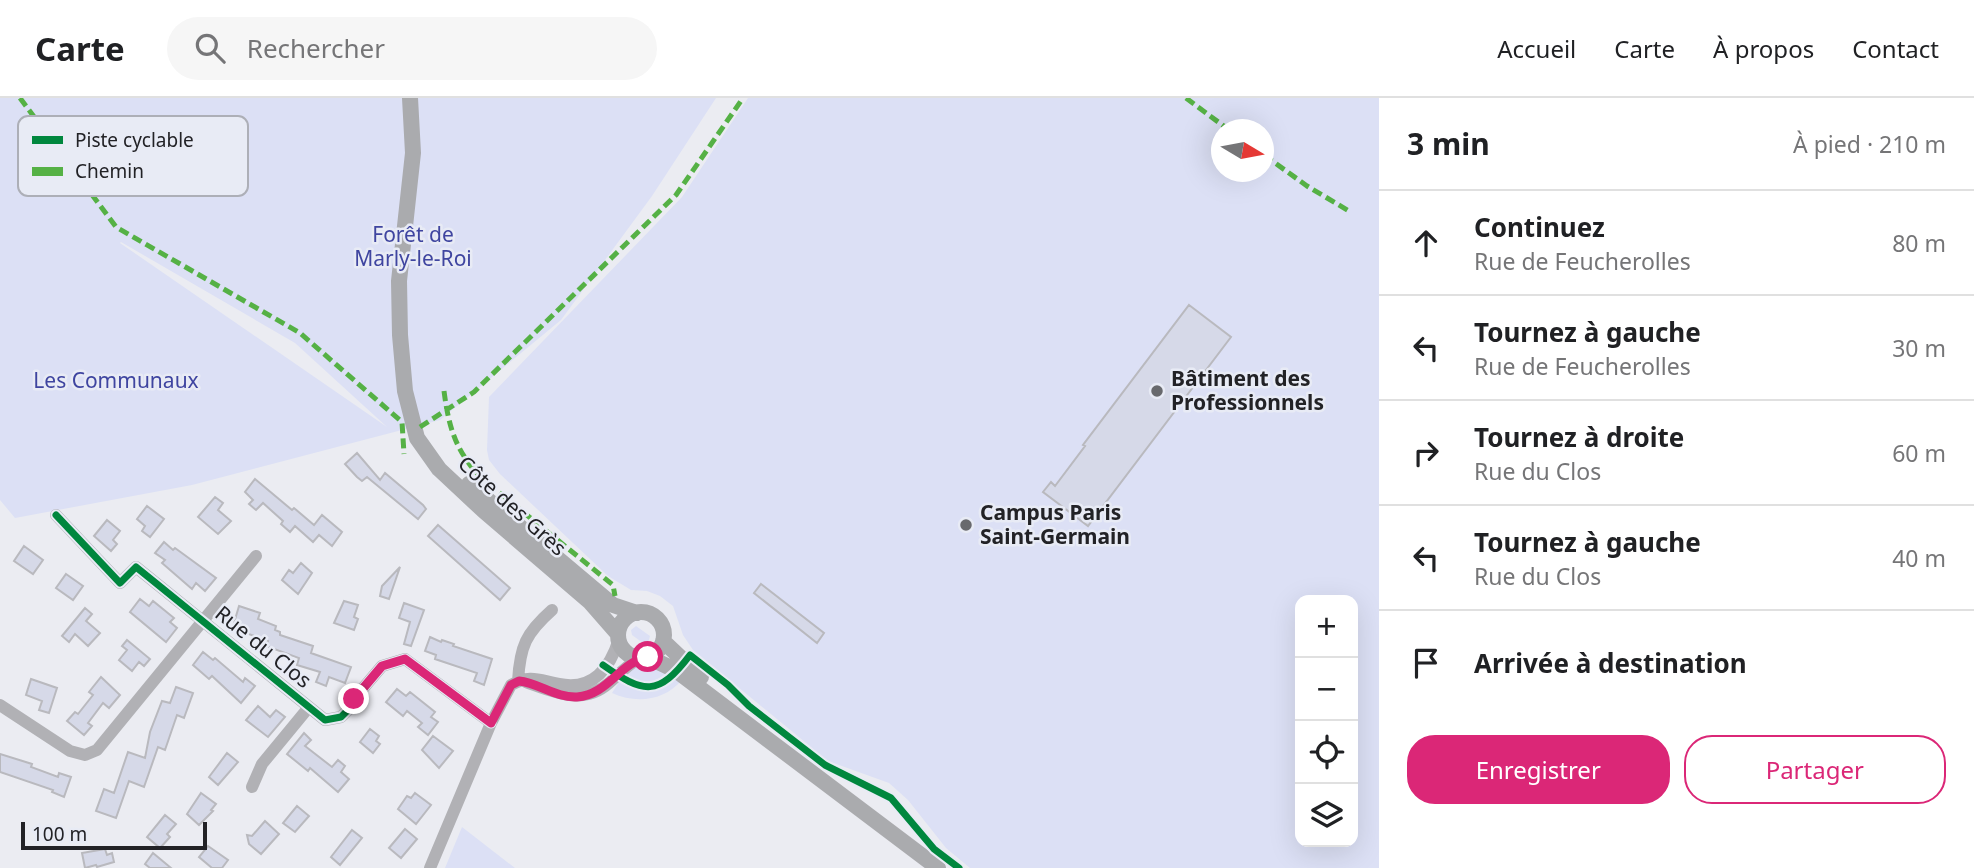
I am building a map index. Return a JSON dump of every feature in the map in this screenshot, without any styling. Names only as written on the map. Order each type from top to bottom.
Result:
[{"type":"main road","name":"Côte des Grès","points":[[410,98],[413,153],[399,281],[400,335],[405,391],[417,438],[439,469],[590,602],[618,636]]},
{"type":"main road","name":"Côte des Grès","points":[[405,391],[420,426],[439,457],[458,476],[505,512],[613,605],[637,612]]},
{"type":"main road","points":[[644,657],[655,653],[663,641],[662,626],[645,612],[637,612],[624,620],[618,636],[627,653],[677,671],[766,740],[826,782]]},
{"type":"main road","points":[[663,641],[684,663],[826,782],[938,868]]},
{"type":"street","name":"Rue du Clos","points":[[56,514],[120,583],[136,567],[324,720],[341,717],[355,703],[354,699],[382,666],[405,659],[491,723]]},
{"type":"street","name":"Rue du Clos","points":[[0,705],[70,751],[85,755],[97,750],[256,556]]},
{"type":"street","points":[[520,681],[519,661],[531,628],[552,610]]},
{"type":"street","points":[[430,868],[491,723],[511,685],[532,677],[575,685],[595,679],[607,668],[618,636]]},
{"type":"street","points":[[520,681],[560,695],[578,697],[594,693],[609,684],[644,657]]},
{"type":"street","points":[[252,787],[262,764],[309,707]]},
{"type":"green space","name":"Forêt de Marly-le-Roi","points":[[0,98],[716,98],[652,196],[561,320],[440,420],[192,485],[15,518],[0,500]],"holes":[[[120,243],[295,343],[387,427]]]},
{"type":"green space","name":"Campus Paris Saint-Germain","points":[[748,98],[1379,98],[1379,868],[970,868],[946,848],[908,800],[889,783],[828,761],[693,650],[683,635],[673,606],[660,596],[647,591],[631,590],[608,576],[500,474],[489,460],[487,450],[489,397],[682,197]]},
{"type":"green space","points":[[636,626],[650,636],[648,643],[643,643],[632,635],[631,630]]},
{"type":"green space","points":[[643,663],[656,664],[666,674],[644,682],[622,675]]},
{"type":"green space","points":[[677,676],[682,680],[658,696],[631,699],[612,693],[619,682],[649,689],[671,682]]},
{"type":"green space","points":[[462,827],[515,868],[445,868]]},
{"type":"building","name":"Bâtiment des Professionnels","points":[[1189,305],[1231,337],[1088,526],[1043,492],[1051,482],[1055,486]]},
{"type":"building","points":[[357,453],[380,480],[385,473],[423,505],[426,509],[418,519],[367,477],[362,481],[357,477],[345,464]]},
{"type":"building","points":[[255,479],[314,525],[322,515],[342,532],[332,546],[319,535],[313,542],[295,526],[290,532],[281,524],[283,521],[263,503],[256,510],[249,504],[253,500],[245,492]]},
{"type":"building","points":[[215,497],[223,503],[218,510],[231,521],[218,534],[198,517]]},
{"type":"building","points":[[147,506],[164,519],[150,537],[142,531],[145,526],[137,519]]},
{"type":"building","points":[[107,520],[120,531],[113,540],[117,544],[111,551],[94,536]]},
{"type":"building","points":[[438,525],[510,588],[500,600],[428,536]]},
{"type":"building","points":[[164,542],[216,578],[205,591],[196,583],[192,589],[162,563],[165,560],[155,553]]},
{"type":"building","points":[[24,546],[43,560],[33,574],[14,561]]},
{"type":"building","points":[[301,563],[312,573],[298,594],[282,580],[289,570],[293,573]]},
{"type":"building","points":[[400,567],[389,599],[380,596],[382,586]]},
{"type":"building","points":[[66,574],[83,586],[73,600],[56,588]]},
{"type":"building","points":[[761,584],[824,633],[817,643],[754,593]]},
{"type":"building","points":[[140,599],[149,606],[153,601],[174,618],[170,622],[177,628],[166,642],[130,612]]},
{"type":"building","points":[[344,601],[358,605],[354,617],[358,619],[354,630],[334,623]]},
{"type":"building","points":[[404,603],[424,610],[411,646],[404,644],[410,622],[399,618]]},
{"type":"building","points":[[239,606],[260,613],[258,619],[276,626],[275,630],[280,632],[280,635],[313,646],[311,653],[351,667],[345,683],[329,677],[326,686],[316,682],[320,672],[297,665],[299,658],[266,646],[268,641],[243,632],[245,626],[234,623]]},
{"type":"building","points":[[85,608],[92,614],[86,621],[100,633],[88,646],[75,634],[69,642],[62,636]]},
{"type":"building","points":[[430,637],[492,659],[484,685],[474,681],[477,673],[435,659],[436,655],[425,651]]},
{"type":"building","points":[[127,640],[150,659],[144,666],[139,662],[132,671],[119,660],[127,650],[122,646]]},
{"type":"building","points":[[203,652],[213,660],[215,658],[243,682],[245,678],[255,686],[241,703],[212,676],[209,679],[193,665]]},
{"type":"building","points":[[101,677],[120,695],[109,708],[103,703],[88,723],[92,726],[84,735],[67,721],[75,712],[78,714],[93,695],[89,692]]},
{"type":"building","points":[[31,679],[57,688],[49,713],[39,710],[42,701],[26,695]]},
{"type":"building","points":[[176,687],[193,693],[184,718],[177,715],[165,750],[158,747],[144,787],[129,781],[116,818],[96,811],[104,789],[114,793],[128,752],[145,758],[150,732],[162,701],[170,703]]},
{"type":"building","points":[[397,689],[406,696],[410,692],[435,712],[431,717],[438,722],[428,735],[418,727],[422,723],[407,711],[403,716],[386,702]]},
{"type":"building","points":[[258,706],[270,717],[276,710],[285,717],[268,737],[246,720]]},
{"type":"building","points":[[370,729],[379,736],[376,741],[380,744],[373,753],[360,742]]},
{"type":"building","points":[[304,733],[311,740],[305,746],[332,767],[338,760],[345,766],[341,772],[349,779],[338,792],[310,768],[308,771],[287,754]]},
{"type":"building","points":[[433,736],[453,751],[439,768],[422,750]]},
{"type":"building","points":[[227,753],[238,762],[218,785],[209,777]]},
{"type":"building","points":[[0,754],[32,764],[31,767],[58,777],[59,773],[71,777],[64,797],[52,792],[53,790],[0,772]]},
{"type":"building","points":[[201,793],[216,804],[199,825],[187,814]]},
{"type":"building","points":[[415,793],[431,805],[416,824],[398,809],[407,796],[411,798]]},
{"type":"building","points":[[297,806],[309,816],[295,832],[283,823]]},
{"type":"building","points":[[165,815],[176,824],[167,834],[170,837],[160,848],[147,837]]},
{"type":"building","points":[[265,821],[279,834],[261,854],[249,844],[247,835],[252,836]]},
{"type":"building","points":[[405,829],[417,839],[401,858],[389,848]]},
{"type":"building","points":[[352,830],[362,838],[340,865],[331,857]]},
{"type":"building","points":[[208,846],[228,860],[222,868],[212,868],[199,857]]},
{"type":"building","points":[[105,849],[107,855],[112,853],[114,862],[85,868],[82,853]]},
{"type":"building","points":[[153,853],[171,868],[150,868],[145,864]]},
{"type":"marked path","points":[[20,98],[33,116]]},
{"type":"marked path","points":[[420,427],[474,392],[676,195],[743,98]]},
{"type":"marked path","points":[[1186,98],[1214,119]]},
{"type":"marked path","points":[[1274,162],[1349,211]]},
{"type":"marked path","points":[[93,196],[116,227],[300,333],[402,422],[404,454]]},
{"type":"marked path","points":[[444,391],[454,437],[480,477],[613,585],[615,596]]},
{"type":"cycle path","points":[[56,515],[120,583],[136,567],[325,720],[341,717],[355,703],[354,699],[382,666],[405,659],[491,723]]},
{"type":"cycle path","points":[[603,665],[629,682],[650,687],[669,678],[690,655],[728,685],[749,706],[825,765],[891,798],[934,849],[959,868]]},
{"type":"place","name":"Bâtiment des Professionnels","points":[[1157,391]]},
{"type":"place","name":"Campus Paris Saint-Germain","points":[[966,525]]},
{"type":"route","points":[[354,699],[382,666],[405,659],[491,723],[511,685],[519,681],[560,695],[578,697],[594,693],[609,684],[629,664],[639,658],[648,657]]},
{"type":"park label","name":"Les Communaux","points":[[116,381]]}]
